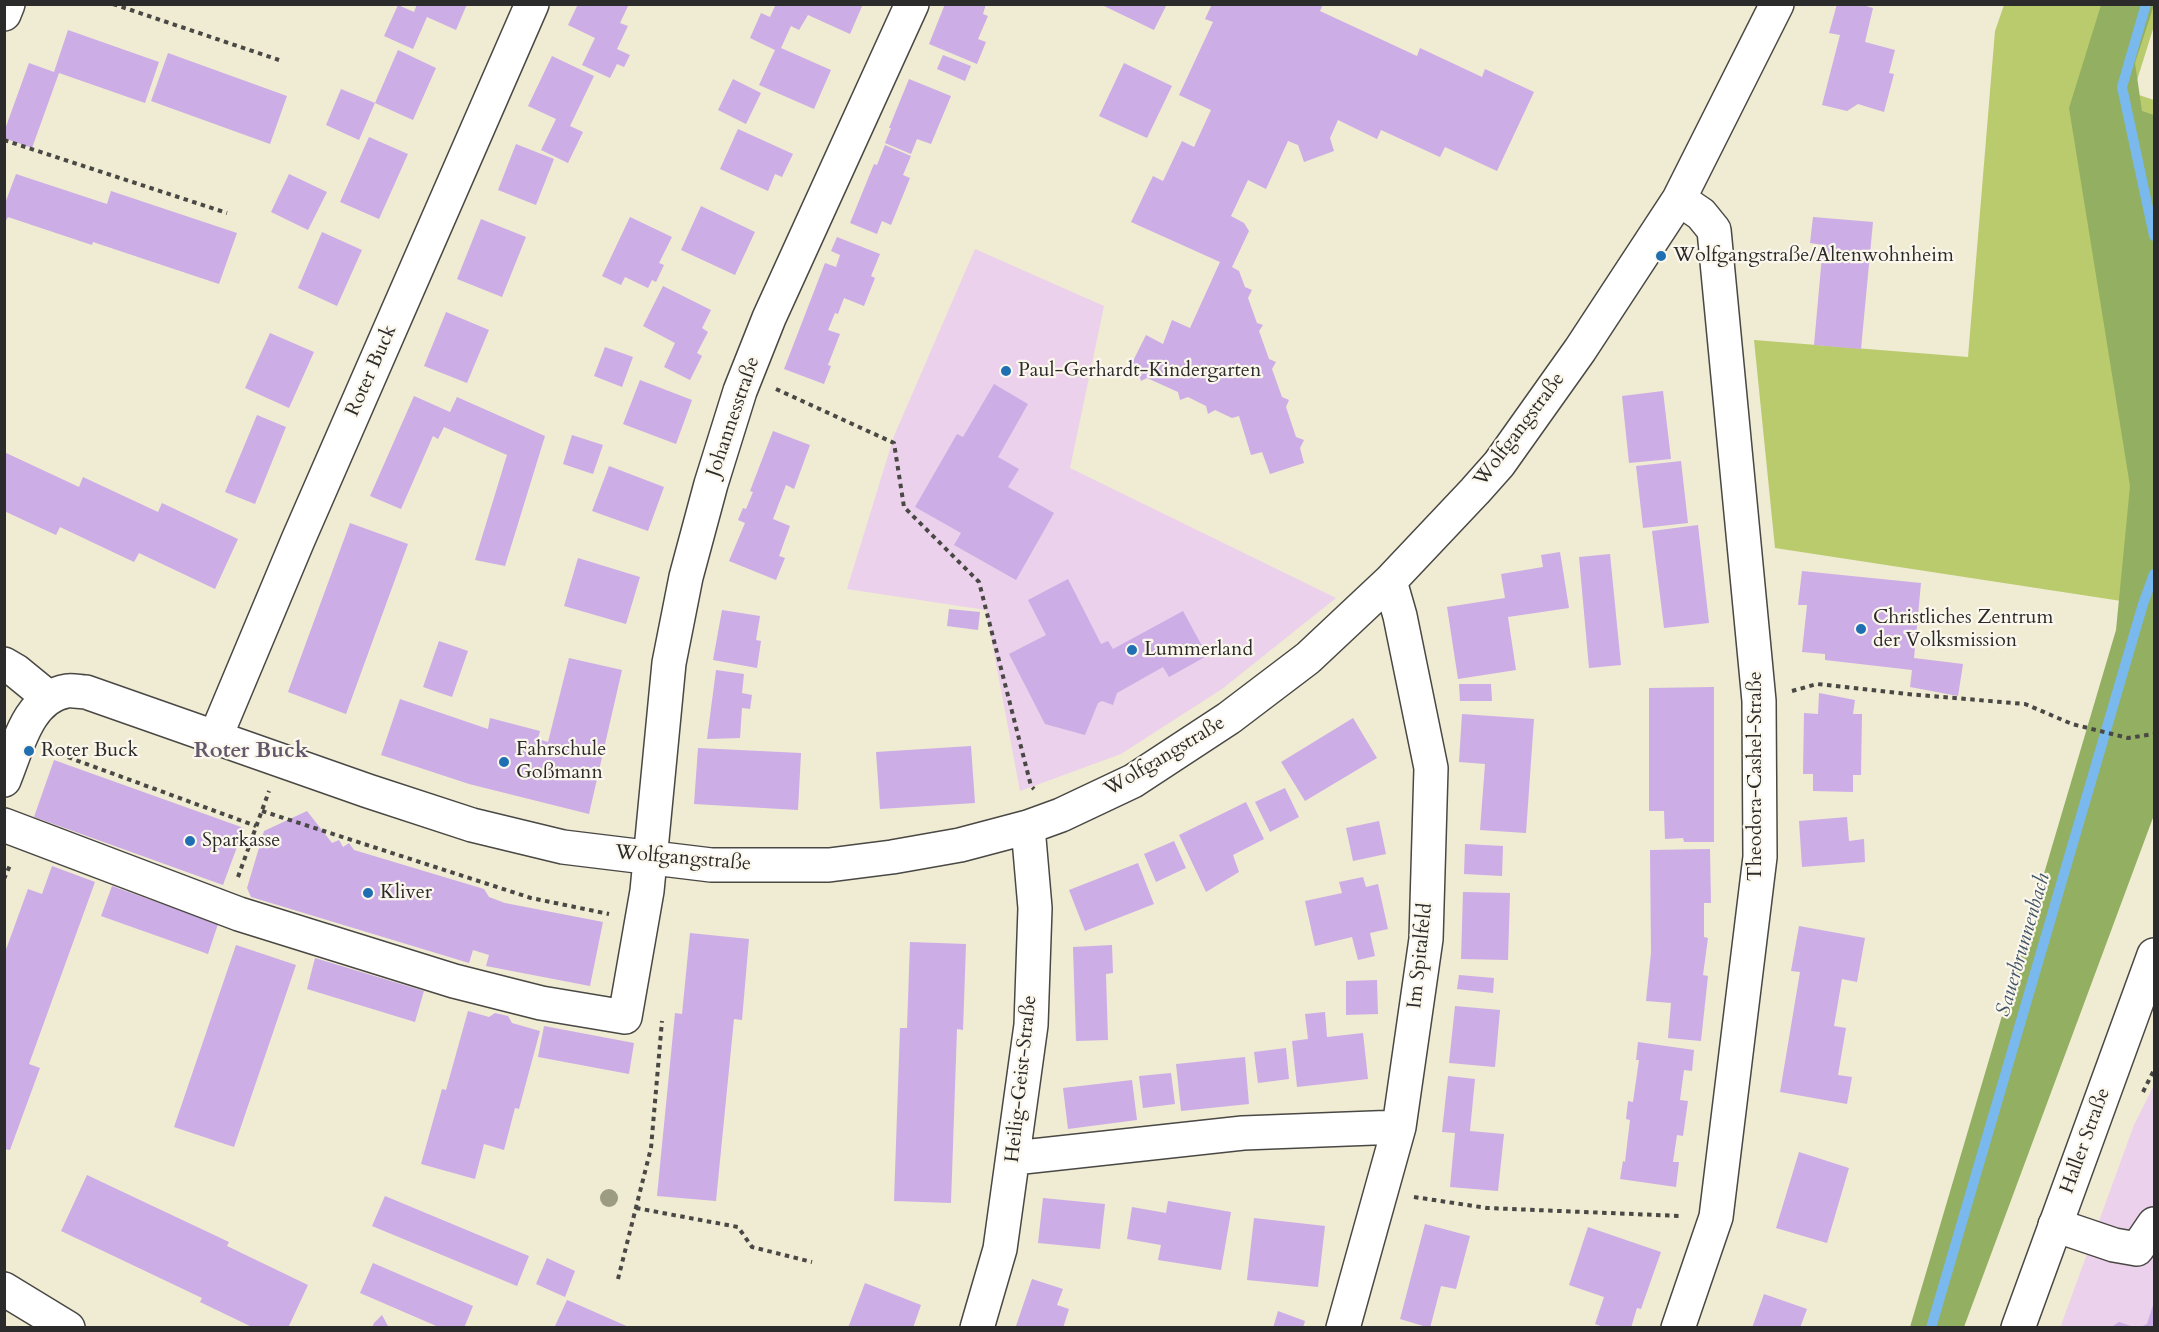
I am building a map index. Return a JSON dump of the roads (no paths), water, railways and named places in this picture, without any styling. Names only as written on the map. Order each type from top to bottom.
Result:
[{"type":"street","points":[[4,14],[8,4]]},
{"type":"street","name":"Roter Buck","points":[[215,738],[298,540],[532,4]]},
{"type":"street","name":"Johannesstraße","points":[[4,825],[227,909],[454,981],[541,1003],[625,1017],[642,920],[650,857],[671,652],[686,577],[711,484],[746,375],[769,318],[912,4]]},
{"type":"street","name":"Wolfgangstraße","points":[[49,698],[67,691],[86,692],[280,761],[472,825],[563,847],[711,865],[829,865],[892,857],[960,845],[1028,827],[1061,815],[1133,781],[1229,718],[1308,658],[1390,581],[1499,464],[1580,350],[1679,199],[1768,7]]},
{"type":"street","name":"Theodora-Cashel-Straße","points":[[1677,1328],[1716,1217],[1760,857],[1759,701],[1714,230],[1701,214],[1679,199]]},
{"type":"street","name":"Im Spitalfeld","points":[[1344,1328],[1399,1126],[1426,939],[1431,768],[1400,616],[1390,581]]},
{"type":"street","points":[[4,664],[49,698],[31,719],[4,780]]},
{"type":"street","name":"Heilig-Geist-Straße","points":[[977,1328],[1000,1249],[1031,1025],[1035,908],[1028,827]]},
{"type":"street","name":"Haller Straße","points":[[2018,1328],[2154,955]]},
{"type":"street","points":[[1014,1158],[1243,1133],[1399,1126]]},
{"type":"street","points":[[2055,1225],[2114,1245],[2137,1249],[2154,1224]]},
{"type":"street","points":[[4,1288],[68,1328]]},
{"type":"waterway","name":"Sauerbrunnenbach","points":[[2146,4],[2122,87],[2154,236]]},
{"type":"waterway","name":"Sauerbrunnenbach","points":[[1931,1328],[2143,604],[2154,574]]},
{"type":"place","name":"Wolfgangstraße/Altenwohnheim","points":[[1661,256]]},
{"type":"place","name":"Paul-Gerhardt-Kindergarten","points":[[1006,371]]},
{"type":"place","name":"Christliches Zentrum der Volksmission","points":[[1861,629]]},
{"type":"place","name":"Lummerland","points":[[1132,650]]},
{"type":"place","name":"Roter Buck","points":[[29,751]]},
{"type":"place","name":"Fahrschule Goßmann","points":[[504,762]]},
{"type":"place","name":"Sparkasse","points":[[190,841]]},
{"type":"place","name":"Kliver","points":[[368,893]]},
{"type":"district","name":"Roter Buck","points":[[251,752]]}]
